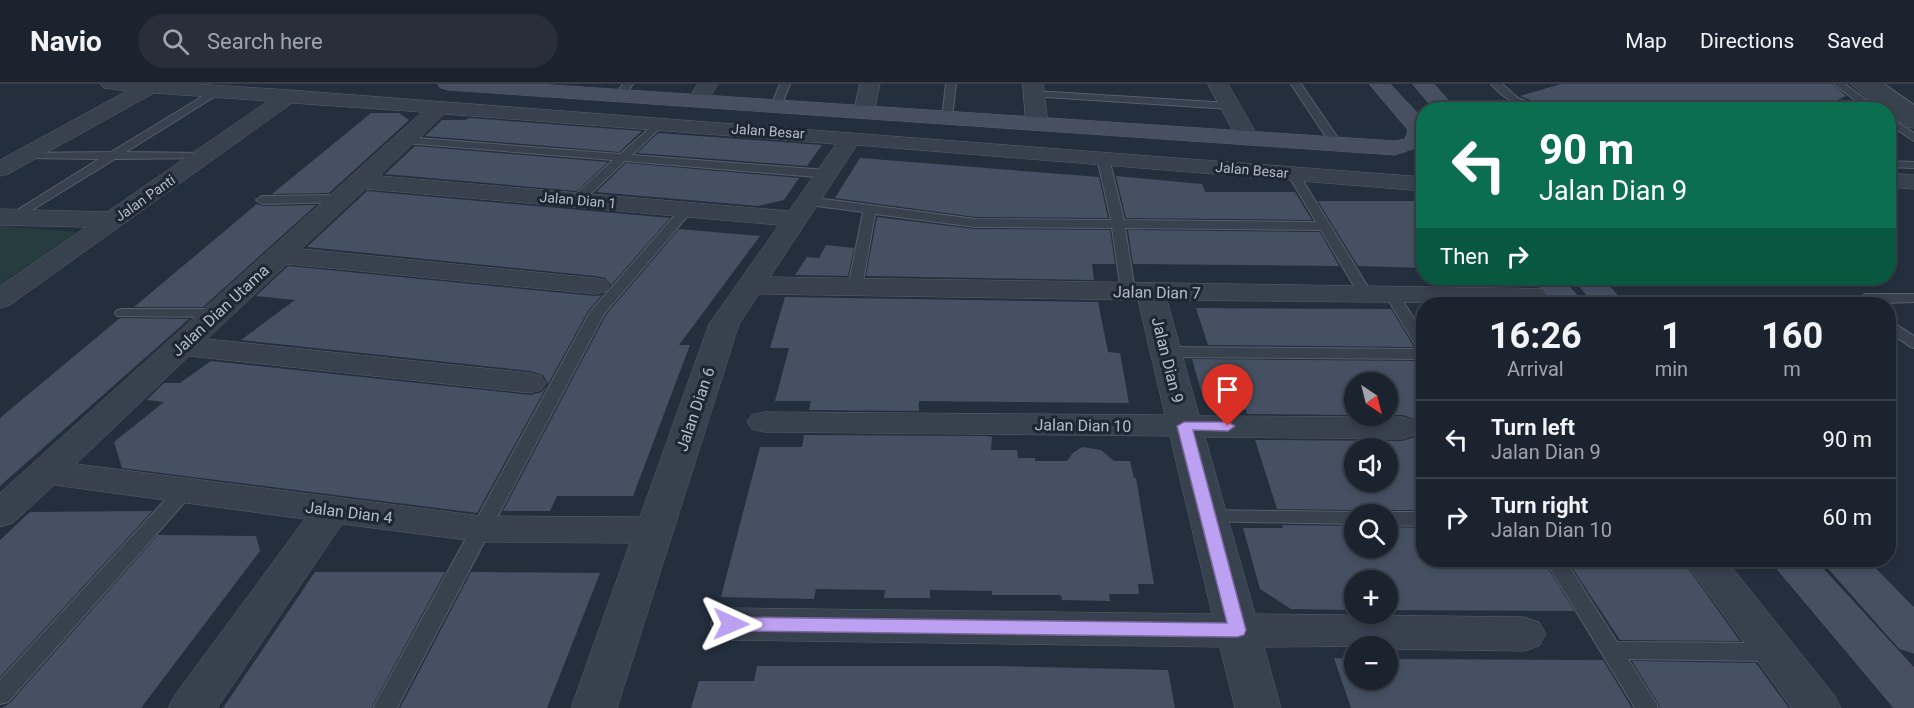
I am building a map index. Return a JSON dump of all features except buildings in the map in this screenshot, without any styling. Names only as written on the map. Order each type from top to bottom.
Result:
[{"type":"street","name":"Jalan Besar","points":[[111,84],[290,96],[444,95],[550,87],[703,92],[776,106],[1395,148],[1414,143],[1416,138]]},
{"type":"street","points":[[864,112],[870,84]]},
{"type":"street","points":[[1218,84],[1248,138]]},
{"type":"street","points":[[1379,84],[1416,125]]},
{"type":"street","points":[[1423,84],[1441,102]]},
{"type":"street","points":[[1861,84],[1886,102]]},
{"type":"street","points":[[0,169],[150,87]]},
{"type":"street","points":[[1034,89],[1037,124]]},
{"type":"street","name":"Jalan Besar","points":[[444,95],[659,123],[1416,183]]},
{"type":"street","name":"Jalan Dian Utama","points":[[0,514],[405,140],[444,95]]},
{"type":"street","name":"Jalan Panti","points":[[0,299],[290,96]]},
{"type":"street","points":[[1896,109],[1914,122]]},
{"type":"street","name":"Jalan Dian 6","points":[[594,708],[724,324],[851,138]]},
{"type":"street","points":[[0,146],[33,151]]},
{"type":"street","points":[[1896,181],[1914,182]]},
{"type":"street","name":"Jalan Dian 1","points":[[350,190],[577,200],[687,209],[803,210]]},
{"type":"street","points":[[6,217],[112,220]]},
{"type":"street","points":[[280,255],[596,286]]},
{"type":"street","name":"Jalan Dian 7","points":[[751,285],[1422,297]]},
{"type":"street","points":[[1593,285],[1604,297]]},
{"type":"street","name":"Jalan Dian 7","points":[[1526,297],[1564,289]]},
{"type":"street","name":"Jalan Dian 9","points":[[1139,291],[1165,351],[1258,708]]},
{"type":"street","points":[[182,346],[530,383]]},
{"type":"street","name":"Jalan Dian 10","points":[[764,422],[1402,428]]},
{"type":"street","name":"Jalan Dian 4","points":[[45,472],[482,529],[654,530]]},
{"type":"street","points":[[191,708],[332,510]]},
{"type":"street","points":[[1709,567],[1818,708]]},
{"type":"street","points":[[1798,567],[1914,699]]},
{"type":"street","points":[[1850,567],[1914,636]]},
{"type":"street","points":[[731,624],[1524,634]]},
{"type":"lane","points":[[776,106],[785,84]]},
{"type":"lane","points":[[947,118],[951,84]]},
{"type":"lane","points":[[1296,84],[1336,144]]},
{"type":"lane","points":[[1496,84],[1514,100],[1520,102]]},
{"type":"lane","points":[[1839,84],[1864,102]]},
{"type":"lane","points":[[1877,84],[1914,110]]},
{"type":"lane","points":[[1034,89],[1230,106]]},
{"type":"lane","points":[[6,217],[217,92]]},
{"type":"lane","points":[[577,200],[659,123]]},
{"type":"lane","points":[[1896,125],[1914,138]]},
{"type":"lane","points":[[1896,137],[1914,138]]},
{"type":"lane","points":[[405,140],[827,174]]},
{"type":"lane","points":[[33,151],[204,156]]},
{"type":"lane","points":[[1103,158],[1118,224],[1139,291]]},
{"type":"lane","points":[[1896,164],[1914,165]]},
{"type":"lane","points":[[1293,173],[1324,226],[1416,338]]},
{"type":"lane","points":[[262,200],[350,190]]},
{"type":"lane","points":[[385,708],[597,312],[687,209]]},
{"type":"lane","points":[[803,210],[870,209],[975,223],[1324,226]]},
{"type":"lane","points":[[855,287],[870,209]]},
{"type":"lane","points":[[1896,298],[1914,298]]},
{"type":"lane","points":[[122,312],[217,313]]},
{"type":"lane","points":[[1896,329],[1914,342]]},
{"type":"lane","points":[[1165,351],[1416,354]]},
{"type":"lane","points":[[0,695],[185,490]]},
{"type":"lane","points":[[1208,516],[1344,518]]},
{"type":"lane","points":[[1398,519],[1416,519]]},
{"type":"lane","points":[[1559,567],[1647,708]]},
{"type":"lane","points":[[1611,650],[1775,652]]},
{"type":"green space","points":[[0,226],[77,232],[0,284]]},
{"type":"route","points":[[731,624],[1237,630],[1184,426],[1228,426]]}]
